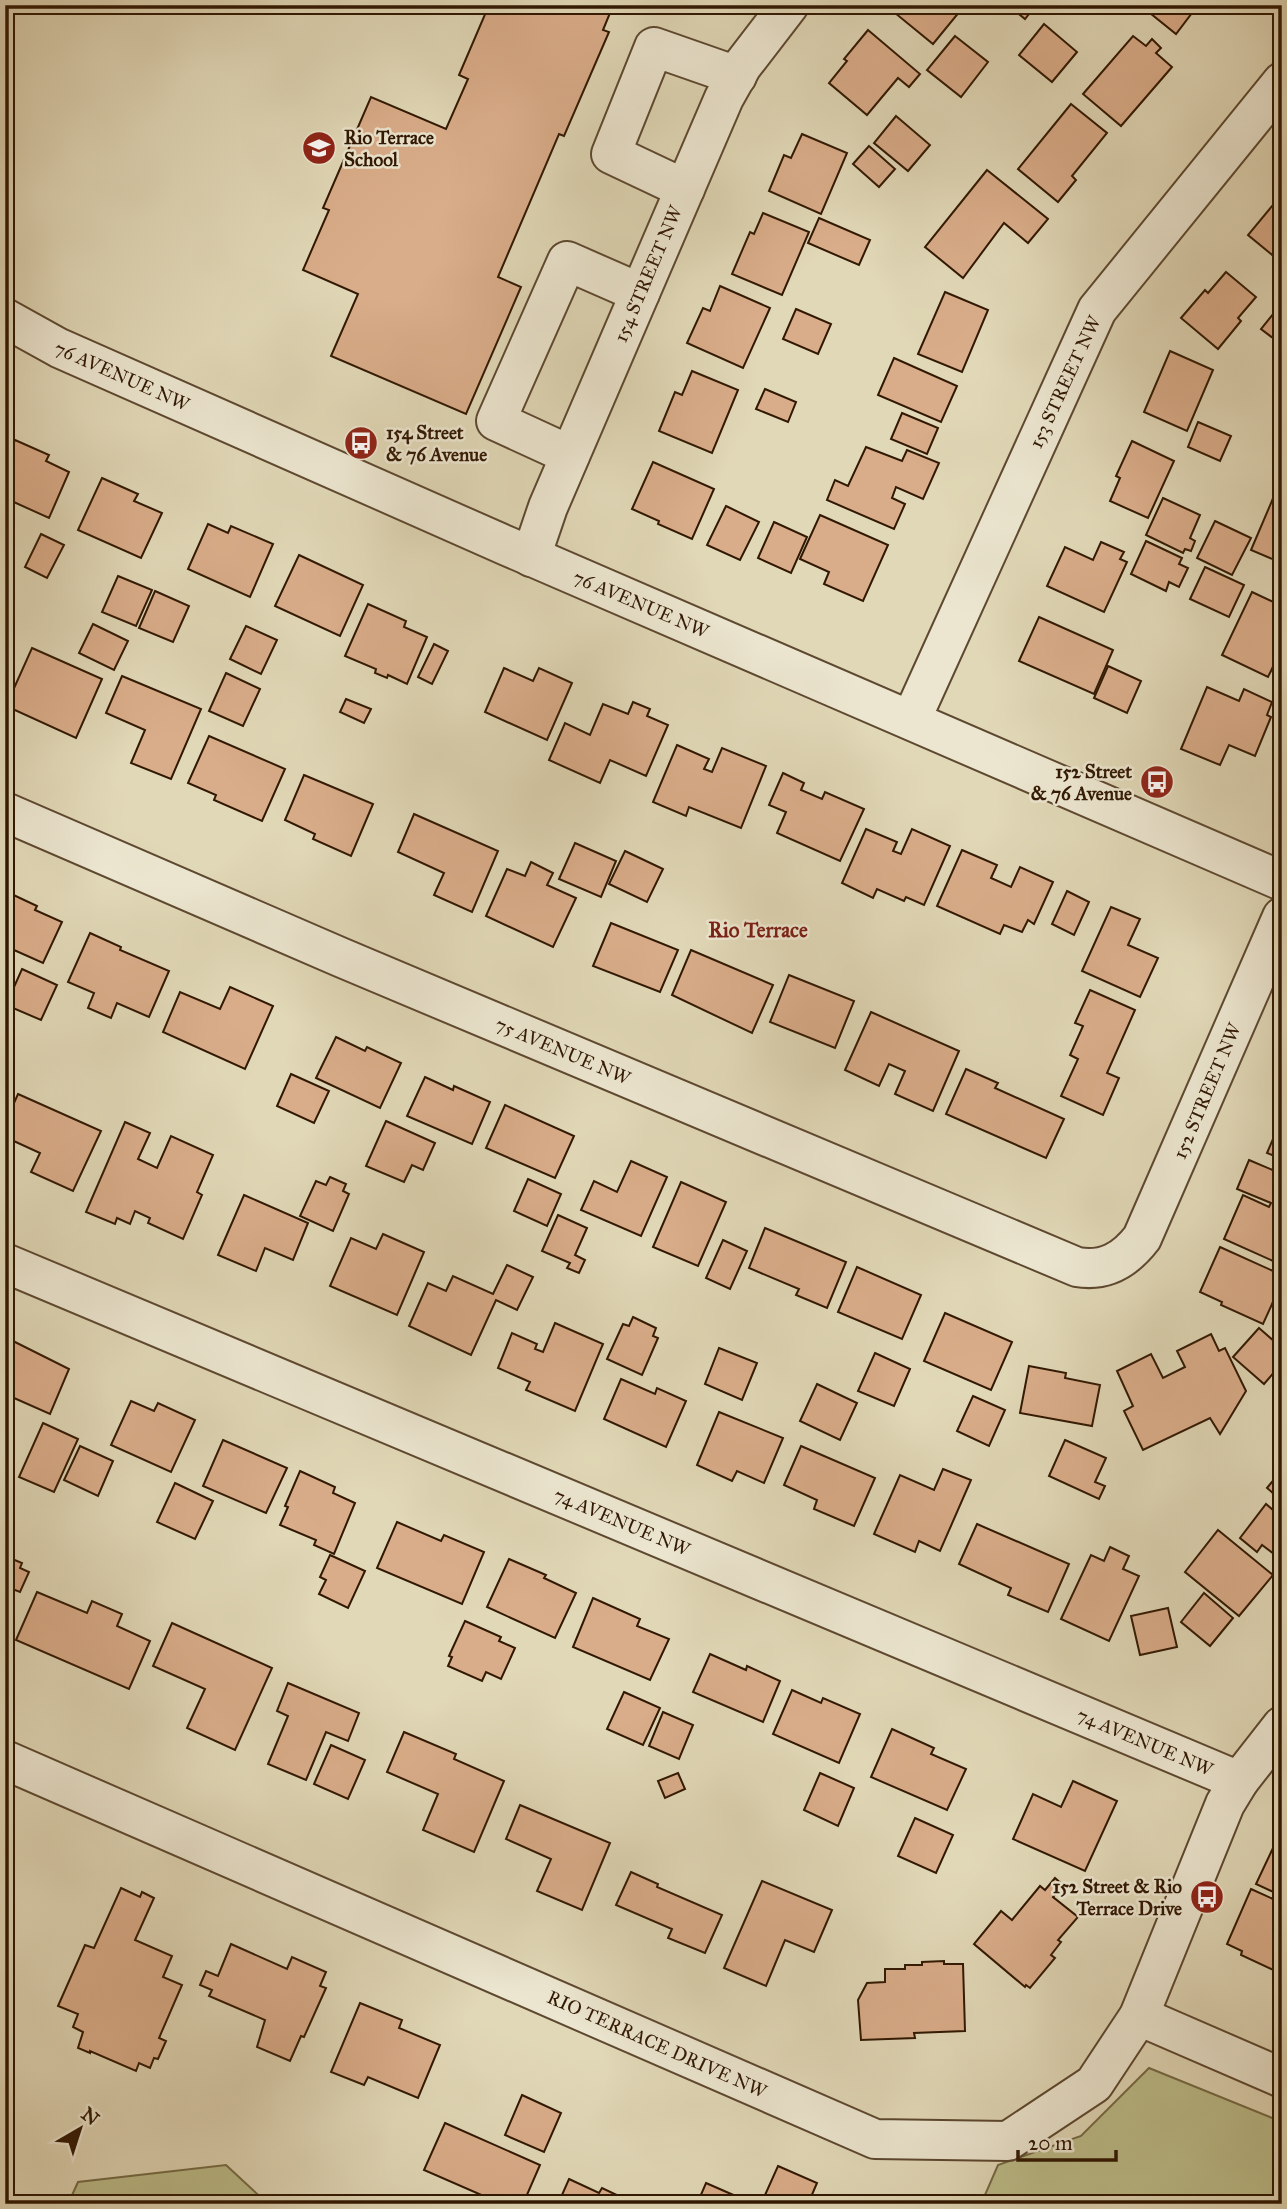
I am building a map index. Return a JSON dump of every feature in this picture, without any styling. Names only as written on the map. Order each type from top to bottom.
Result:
[{"type":"street","name":"154 STREET NW","points":[[531,557],[548,507],[724,98],[789,5]]},
{"type":"street","points":[[685,189],[611,154],[654,47],[737,76]]},
{"type":"street","name":"153 STREET NW","points":[[911,720],[1097,310],[1282,82]]},
{"type":"street","points":[[570,455],[496,421],[567,261],[640,293]]},
{"type":"street","name":"76 AVENUE NW","points":[[5,318],[59,348],[531,557],[1282,881]]},
{"type":"street","name":"75 AVENUE NW","points":[[5,813],[353,963],[1077,1266],[1091,1269],[1109,1267],[1122,1258]]},
{"type":"street","name":"152 STREET NW","points":[[1122,1258],[1142,1238],[1151,1221],[1282,917]]},
{"type":"street","name":"74 AVENUE NW","points":[[5,1263],[1239,1781]]},
{"type":"street","name":"RIO TERRACE DRIVE NW","points":[[5,1760],[875,2139],[1008,2141],[1094,2084],[1139,2017],[1225,1804],[1239,1781],[1282,1726]]},
{"type":"street","points":[[1139,2017],[1282,2078]]},
{"type":"green space","points":[[1149,2068],[1282,2122],[1282,2204],[981,2204],[998,2165],[1081,2136]]},
{"type":"green space","points":[[5,2158],[11,2159],[14,2204],[5,2204]]},
{"type":"green space","points":[[226,2165],[268,2204],[68,2204],[78,2182]]},
{"type":"building","points":[[489,5],[592,5],[610,13],[603,30],[609,32],[564,136],[559,134],[498,277],[521,287],[466,414],[331,356],[358,294],[303,270],[329,210],[323,208],[371,97],[446,129],[468,79],[459,75]]},
{"type":"building","points":[[902,5],[965,5],[933,44],[895,13]]},
{"type":"building","points":[[1008,5],[1036,5],[1025,19]]},
{"type":"building","points":[[1140,5],[1198,5],[1176,34]]},
{"type":"building","points":[[1044,24],[1077,52],[1052,82],[1019,55]]},
{"type":"building","points":[[868,30],[920,74],[909,87],[898,78],[867,115],[829,83],[847,61],[844,59]]},
{"type":"building","points":[[955,36],[988,62],[961,97],[927,70]]},
{"type":"building","points":[[1133,36],[1146,46],[1152,39],[1161,48],[1156,53],[1172,67],[1121,126],[1083,94]]},
{"type":"building","points":[[1071,104],[1107,133],[1072,176],[1076,180],[1058,202],[1018,169]]},
{"type":"building","points":[[896,116],[930,145],[908,171],[874,143]]},
{"type":"building","points":[[802,134],[847,153],[821,214],[769,191],[784,155],[791,158]]},
{"type":"building","points":[[869,146],[895,169],[879,187],[853,164]]},
{"type":"building","points":[[987,170],[1048,219],[1028,243],[1004,223],[963,278],[925,247]]},
{"type":"building","points":[[1282,194],[1282,263],[1248,235]]},
{"type":"building","points":[[763,213],[809,232],[782,295],[732,274],[750,232],[754,234]]},
{"type":"building","points":[[819,218],[870,240],[859,265],[808,243]]},
{"type":"building","points":[[1226,272],[1256,297],[1238,318],[1241,321],[1218,349],[1181,318],[1205,290],[1208,293]]},
{"type":"building","points":[[720,286],[770,308],[743,368],[687,343],[703,308],[710,311]]},
{"type":"building","points":[[945,292],[988,310],[962,372],[918,354]]},
{"type":"building","points":[[1282,303],[1282,345],[1261,329]]},
{"type":"building","points":[[796,309],[831,324],[818,354],[783,339]]},
{"type":"building","points":[[1170,351],[1213,370],[1187,431],[1144,412]]},
{"type":"building","points":[[894,358],[957,386],[941,422],[878,395]]},
{"type":"building","points":[[692,371],[738,390],[712,453],[659,431],[675,392],[682,395]]},
{"type":"building","points":[[765,389],[796,402],[788,422],[756,409]]},
{"type":"building","points":[[902,413],[938,428],[927,454],[891,439]]},
{"type":"building","points":[[1198,422],[1231,436],[1220,461],[1188,447]]},
{"type":"building","points":[[15,440],[49,455],[46,461],[69,472],[49,518],[5,498],[5,462]]},
{"type":"building","points":[[1132,441],[1174,461],[1148,518],[1110,501],[1120,478],[1116,476]]},
{"type":"building","points":[[866,447],[902,461],[907,450],[939,463],[923,499],[896,487],[892,498],[905,504],[894,529],[827,500],[835,480],[848,486]]},
{"type":"building","points":[[653,462],[714,489],[692,539],[632,509]]},
{"type":"building","points":[[102,478],[138,494],[134,501],[162,513],[141,558],[78,530]]},
{"type":"building","points":[[1277,489],[1282,490],[1282,563],[1251,550]]},
{"type":"building","points":[[1163,498],[1200,515],[1190,538],[1195,541],[1191,551],[1185,549],[1183,553],[1146,535]]},
{"type":"building","points":[[726,506],[759,522],[740,560],[707,545]]},
{"type":"building","points":[[820,515],[888,545],[863,601],[824,584],[829,572],[800,559]]},
{"type":"building","points":[[1215,521],[1251,538],[1232,575],[1197,558]]},
{"type":"building","points":[[774,522],[807,537],[791,573],[758,558]]},
{"type":"building","points":[[208,524],[228,533],[231,526],[273,544],[250,597],[188,569]]},
{"type":"building","points":[[41,534],[64,545],[47,578],[25,567]]},
{"type":"building","points":[[1146,541],[1182,558],[1179,564],[1188,568],[1179,587],[1169,582],[1166,591],[1131,574]]},
{"type":"building","points":[[1101,542],[1124,552],[1120,559],[1127,562],[1104,612],[1047,586],[1065,547],[1093,560]]},
{"type":"building","points":[[299,555],[363,585],[340,636],[275,606]]},
{"type":"building","points":[[1205,567],[1244,585],[1229,617],[1190,599]]},
{"type":"building","points":[[118,576],[152,590],[136,626],[102,612]]},
{"type":"building","points":[[155,591],[189,606],[173,642],[139,628]]},
{"type":"building","points":[[1252,592],[1282,606],[1282,648],[1268,677],[1222,655]]},
{"type":"building","points":[[368,604],[406,621],[404,627],[427,637],[407,684],[388,675],[387,678],[375,673],[376,669],[345,656]]},
{"type":"building","points":[[1039,617],[1113,650],[1094,694],[1019,661]]},
{"type":"building","points":[[93,624],[128,641],[114,670],[79,653]]},
{"type":"building","points":[[246,626],[277,640],[261,674],[230,659]]},
{"type":"building","points":[[5,638],[13,642],[5,660]]},
{"type":"building","points":[[434,644],[448,651],[432,684],[418,677]]},
{"type":"building","points":[[32,648],[102,679],[76,738],[6,706]]},
{"type":"building","points":[[1108,666],[1141,681],[1127,713],[1094,698]]},
{"type":"building","points":[[504,668],[533,681],[539,668],[572,683],[547,740],[485,712]]},
{"type":"building","points":[[226,673],[260,689],[243,726],[209,711]]},
{"type":"building","points":[[122,676],[201,709],[171,779],[131,763],[145,730],[106,713]]},
{"type":"building","points":[[1207,687],[1239,701],[1244,689],[1272,702],[1267,715],[1271,717],[1255,756],[1229,745],[1220,765],[1181,749]]},
{"type":"building","points":[[346,699],[371,709],[364,723],[340,712]]},
{"type":"building","points":[[633,702],[650,709],[647,716],[668,725],[646,776],[610,760],[600,783],[549,760],[565,723],[590,735],[603,704],[628,714]]},
{"type":"building","points":[[209,736],[285,769],[262,821],[214,800],[216,795],[188,783]]},
{"type":"building","points":[[677,745],[709,759],[704,769],[712,772],[722,748],[766,766],[741,828],[689,807],[686,816],[653,802]]},
{"type":"building","points":[[783,773],[804,783],[801,790],[822,799],[825,792],[864,809],[840,861],[777,833],[786,812],[769,805]]},
{"type":"building","points":[[304,775],[373,804],[351,856],[313,839],[315,834],[285,820]]},
{"type":"building","points":[[414,814],[498,851],[472,912],[434,895],[444,873],[398,852]]},
{"type":"building","points":[[866,829],[897,842],[893,851],[901,854],[912,829],[950,846],[924,905],[906,897],[904,901],[877,889],[873,898],[842,883]]},
{"type":"building","points":[[575,843],[616,861],[601,897],[559,879]]},
{"type":"building","points":[[962,850],[997,865],[991,878],[1011,887],[1020,867],[1053,882],[1034,924],[1028,920],[1022,932],[1004,925],[1000,934],[937,906]]},
{"type":"building","points":[[625,851],[663,869],[647,902],[609,884]]},
{"type":"building","points":[[531,862],[553,873],[547,885],[576,898],[553,947],[486,916],[507,869],[525,876]]},
{"type":"building","points":[[5,891],[37,906],[35,910],[62,922],[43,963],[5,946]]},
{"type":"building","points":[[1067,891],[1089,902],[1074,935],[1052,924]]},
{"type":"building","points":[[1111,907],[1140,919],[1128,945],[1158,958],[1140,997],[1082,971]]},
{"type":"building","points":[[611,923],[678,950],[660,992],[593,966]]},
{"type":"building","points":[[90,933],[121,947],[120,950],[169,971],[149,1017],[117,1003],[111,1018],[88,1008],[94,993],[68,982]]},
{"type":"building","points":[[691,950],[773,985],[752,1033],[672,995]]},
{"type":"building","points":[[22,969],[57,985],[41,1020],[6,1005]]},
{"type":"building","points":[[789,975],[854,1001],[835,1048],[770,1022]]},
{"type":"building","points":[[230,987],[273,1006],[245,1069],[163,1032],[180,992],[220,1009]]},
{"type":"building","points":[[1090,990],[1135,1010],[1107,1073],[1119,1078],[1103,1115],[1061,1096],[1078,1059],[1070,1055],[1083,1026],[1075,1023]]},
{"type":"building","points":[[871,1012],[959,1051],[933,1111],[895,1094],[905,1071],[889,1064],[879,1086],[845,1070]]},
{"type":"building","points":[[336,1037],[365,1051],[367,1047],[401,1063],[380,1108],[316,1078]]},
{"type":"building","points":[[966,1069],[998,1083],[995,1088],[1064,1119],[1046,1158],[946,1114]]},
{"type":"building","points":[[291,1074],[329,1091],[314,1123],[277,1106]]},
{"type":"building","points":[[425,1077],[490,1102],[472,1144],[407,1116]]},
{"type":"building","points":[[18,1094],[101,1131],[73,1191],[31,1172],[40,1153],[5,1137],[5,1123]]},
{"type":"building","points":[[505,1105],[574,1136],[555,1178],[486,1148]]},
{"type":"building","points":[[1282,1118],[1282,1159],[1267,1153]]},
{"type":"building","points":[[386,1121],[435,1143],[423,1170],[412,1165],[404,1182],[366,1166]]},
{"type":"building","points":[[125,1122],[150,1133],[138,1159],[157,1168],[171,1136],[213,1155],[197,1192],[202,1195],[183,1239],[148,1223],[150,1218],[135,1211],[130,1224],[117,1218],[115,1224],[86,1212]]},
{"type":"building","points":[[1249,1160],[1282,1174],[1276,1190],[1282,1192],[1282,1265],[1224,1239],[1243,1195],[1269,1207],[1271,1203],[1237,1189]]},
{"type":"building","points":[[631,1161],[667,1177],[641,1236],[581,1210],[594,1181],[617,1192]]},
{"type":"building","points":[[330,1177],[346,1184],[343,1191],[349,1194],[333,1231],[300,1216],[316,1181],[326,1185]]},
{"type":"building","points":[[528,1179],[561,1194],[547,1226],[514,1211]]},
{"type":"building","points":[[681,1182],[726,1202],[698,1266],[653,1247]]},
{"type":"building","points":[[244,1195],[308,1223],[293,1260],[265,1248],[256,1271],[218,1255]]},
{"type":"building","points":[[558,1215],[587,1228],[575,1255],[585,1260],[579,1273],[567,1268],[570,1263],[542,1251]]},
{"type":"building","points":[[765,1228],[846,1262],[827,1308],[796,1295],[799,1289],[749,1268]]},
{"type":"building","points":[[383,1234],[424,1252],[397,1315],[330,1286],[351,1238],[376,1249]]},
{"type":"building","points":[[723,1240],[747,1251],[730,1289],[706,1278]]},
{"type":"building","points":[[1220,1247],[1282,1275],[1282,1282],[1263,1324],[1200,1292]]},
{"type":"building","points":[[507,1265],[533,1277],[517,1310],[496,1300],[471,1355],[409,1326],[428,1283],[446,1291],[453,1276],[493,1294]]},
{"type":"building","points":[[857,1267],[921,1295],[902,1339],[838,1312]]},
{"type":"building","points":[[945,1313],[1012,1342],[991,1390],[924,1361]]},
{"type":"building","points":[[633,1317],[656,1328],[653,1336],[658,1338],[642,1375],[607,1359],[623,1324],[629,1326]]},
{"type":"building","points":[[555,1323],[603,1344],[575,1411],[526,1390],[530,1382],[498,1368],[512,1333],[537,1344],[535,1349],[543,1352]]},
{"type":"building","points":[[1259,1328],[1282,1348],[1282,1363],[1264,1384],[1233,1357]]},
{"type":"building","points":[[1211,1334],[1219,1351],[1225,1348],[1246,1391],[1220,1434],[1210,1418],[1143,1450],[1124,1411],[1133,1406],[1117,1371],[1151,1354],[1163,1378],[1185,1367],[1177,1351]]},
{"type":"building","points":[[7,1338],[69,1369],[50,1414],[5,1394]]},
{"type":"building","points":[[719,1348],[757,1363],[742,1400],[705,1384]]},
{"type":"building","points":[[875,1353],[910,1369],[894,1406],[858,1391]]},
{"type":"building","points":[[1029,1366],[1066,1373],[1065,1378],[1100,1385],[1092,1426],[1020,1413]]},
{"type":"building","points":[[621,1379],[655,1394],[657,1388],[686,1401],[666,1447],[604,1419]]},
{"type":"building","points":[[817,1384],[857,1403],[840,1440],[800,1421]]},
{"type":"building","points":[[973,1396],[1005,1410],[989,1446],[957,1431]]},
{"type":"building","points":[[131,1401],[154,1411],[158,1403],[195,1420],[171,1472],[111,1445]]},
{"type":"building","points":[[719,1412],[783,1438],[764,1483],[737,1471],[732,1481],[697,1465]]},
{"type":"building","points":[[43,1423],[78,1439],[54,1492],[19,1477]]},
{"type":"building","points":[[223,1440],[287,1468],[266,1513],[203,1486]]},
{"type":"building","points":[[1065,1440],[1106,1458],[1095,1482],[1105,1486],[1099,1499],[1049,1476]]},
{"type":"building","points":[[80,1446],[113,1461],[98,1496],[64,1480]]},
{"type":"building","points":[[801,1446],[875,1478],[854,1526],[814,1509],[817,1500],[784,1485]]},
{"type":"building","points":[[943,1469],[971,1480],[940,1551],[919,1541],[915,1552],[874,1534],[900,1475],[934,1490]]},
{"type":"building","points":[[300,1471],[335,1487],[333,1493],[355,1503],[334,1554],[314,1545],[316,1540],[280,1525]]},
{"type":"building","points":[[1281,1471],[1282,1560],[1262,1545],[1257,1552],[1240,1538],[1266,1504],[1273,1510],[1281,1500],[1267,1488]]},
{"type":"building","points":[[175,1483],[213,1501],[195,1539],[157,1522]]},
{"type":"building","points":[[397,1522],[441,1541],[444,1535],[484,1552],[462,1604],[377,1568]]},
{"type":"building","points":[[977,1524],[1069,1564],[1048,1612],[1008,1595],[1011,1588],[959,1564]]},
{"type":"building","points":[[1218,1530],[1273,1575],[1239,1616],[1185,1572]]},
{"type":"building","points":[[1110,1547],[1129,1556],[1123,1569],[1139,1576],[1109,1641],[1061,1619],[1091,1555],[1104,1561]]},
{"type":"building","points":[[330,1555],[365,1571],[348,1608],[319,1594],[326,1580],[320,1577]]},
{"type":"building","points":[[5,1556],[22,1563],[20,1568],[29,1572],[20,1592],[10,1588],[5,1599]]},
{"type":"building","points":[[509,1559],[546,1575],[544,1578],[576,1593],[555,1638],[487,1607]]},
{"type":"building","points":[[37,1592],[87,1613],[92,1601],[122,1614],[117,1626],[150,1641],[129,1689],[16,1640]]},
{"type":"building","points":[[1204,1593],[1233,1618],[1210,1646],[1181,1622]]},
{"type":"building","points":[[593,1598],[640,1619],[637,1626],[669,1639],[650,1680],[573,1647]]},
{"type":"building","points":[[1168,1608],[1177,1647],[1140,1655],[1131,1616]]},
{"type":"building","points":[[465,1621],[501,1637],[499,1641],[515,1648],[501,1679],[486,1672],[482,1681],[448,1666],[452,1657],[449,1656]]},
{"type":"building","points":[[172,1623],[272,1668],[235,1750],[187,1728],[205,1689],[153,1666]]},
{"type":"building","points":[[710,1654],[746,1670],[747,1666],[780,1681],[763,1722],[693,1692]]},
{"type":"building","points":[[288,1683],[359,1713],[348,1741],[326,1732],[306,1780],[268,1764],[288,1716],[277,1711]]},
{"type":"building","points":[[792,1690],[821,1703],[823,1698],[860,1714],[839,1763],[773,1734]]},
{"type":"building","points":[[624,1692],[660,1708],[643,1745],[607,1729]]},
{"type":"building","points":[[663,1712],[693,1725],[679,1759],[649,1746]]},
{"type":"building","points":[[892,1729],[934,1748],[931,1754],[966,1769],[947,1810],[871,1777]]},
{"type":"building","points":[[404,1732],[456,1754],[454,1759],[504,1781],[474,1852],[423,1830],[438,1794],[387,1772]]},
{"type":"building","points":[[331,1745],[365,1760],[348,1799],[314,1784]]},
{"type":"building","points":[[678,1773],[685,1789],[665,1798],[658,1781]]},
{"type":"building","points":[[820,1773],[854,1788],[838,1826],[804,1810]]},
{"type":"building","points":[[1073,1781],[1117,1801],[1085,1871],[1013,1839],[1033,1794],[1061,1807]]},
{"type":"building","points":[[520,1805],[610,1843],[582,1910],[537,1891],[551,1859],[506,1839]]},
{"type":"building","points":[[915,1818],[953,1835],[936,1873],[898,1856]]},
{"type":"building","points":[[1273,1848],[1282,1852],[1282,1896],[1256,1884]]},
{"type":"building","points":[[631,1872],[658,1884],[657,1887],[722,1915],[705,1953],[668,1938],[672,1929],[616,1905]]},
{"type":"building","points":[[1055,1878],[1063,1885],[1053,1897],[1078,1917],[1058,1940],[1061,1942],[1051,1955],[1055,1958],[1030,1988],[1026,1985],[1025,1987],[974,1944],[1001,1911],[1012,1920],[1040,1886],[1045,1890]]},
{"type":"building","points":[[762,1881],[832,1910],[814,1952],[785,1940],[766,1986],[724,1968]]},
{"type":"building","points":[[121,1888],[140,1897],[142,1892],[154,1898],[135,1940],[172,1956],[163,1977],[182,1985],[159,2038],[166,2041],[158,2059],[154,2058],[150,2068],[139,2063],[136,2071],[78,2048],[83,2032],[73,2027],[78,2014],[58,2006],[85,1945],[94,1948]]},
{"type":"building","points":[[1251,1889],[1282,1903],[1282,1974],[1241,1955],[1242,1951],[1227,1944]]},
{"type":"building","points":[[231,1944],[287,1969],[292,1957],[326,1972],[320,1986],[326,1988],[290,2061],[257,2047],[265,2020],[209,1996],[212,1990],[200,1985],[206,1971],[218,1976]]},
{"type":"building","points":[[944,1961],[944,1964],[963,1964],[965,2031],[914,2033],[915,2038],[861,2040],[858,2000],[867,1983],[885,1982],[885,1969],[905,1969],[905,1965]]},
{"type":"building","points":[[360,2003],[402,2020],[399,2028],[440,2045],[418,2098],[368,2077],[364,2085],[331,2072]]},
{"type":"building","points":[[522,2095],[561,2113],[544,2152],[505,2135]]},
{"type":"building","points":[[445,2123],[540,2165],[523,2204],[502,2204],[424,2170]]},
{"type":"building","points":[[778,2166],[817,2183],[808,2204],[761,2204]]},
{"type":"building","points":[[569,2179],[599,2193],[602,2188],[621,2197],[618,2202],[622,2204],[558,2204]]},
{"type":"building","points":[[706,2183],[754,2204],[697,2204]]},
{"type":"place","name":"Rio Terrace School","points":[[319,148]]},
{"type":"place","name":"154 Street & 76 Avenue","points":[[361,443]]},
{"type":"place","name":"152 Street & 76 Avenue","points":[[1157,782]]},
{"type":"place","name":"152 Street & Rio Terrace Drive","points":[[1207,1897]]},
{"type":"district","name":"Rio Terrace","points":[[758,930]]}]
